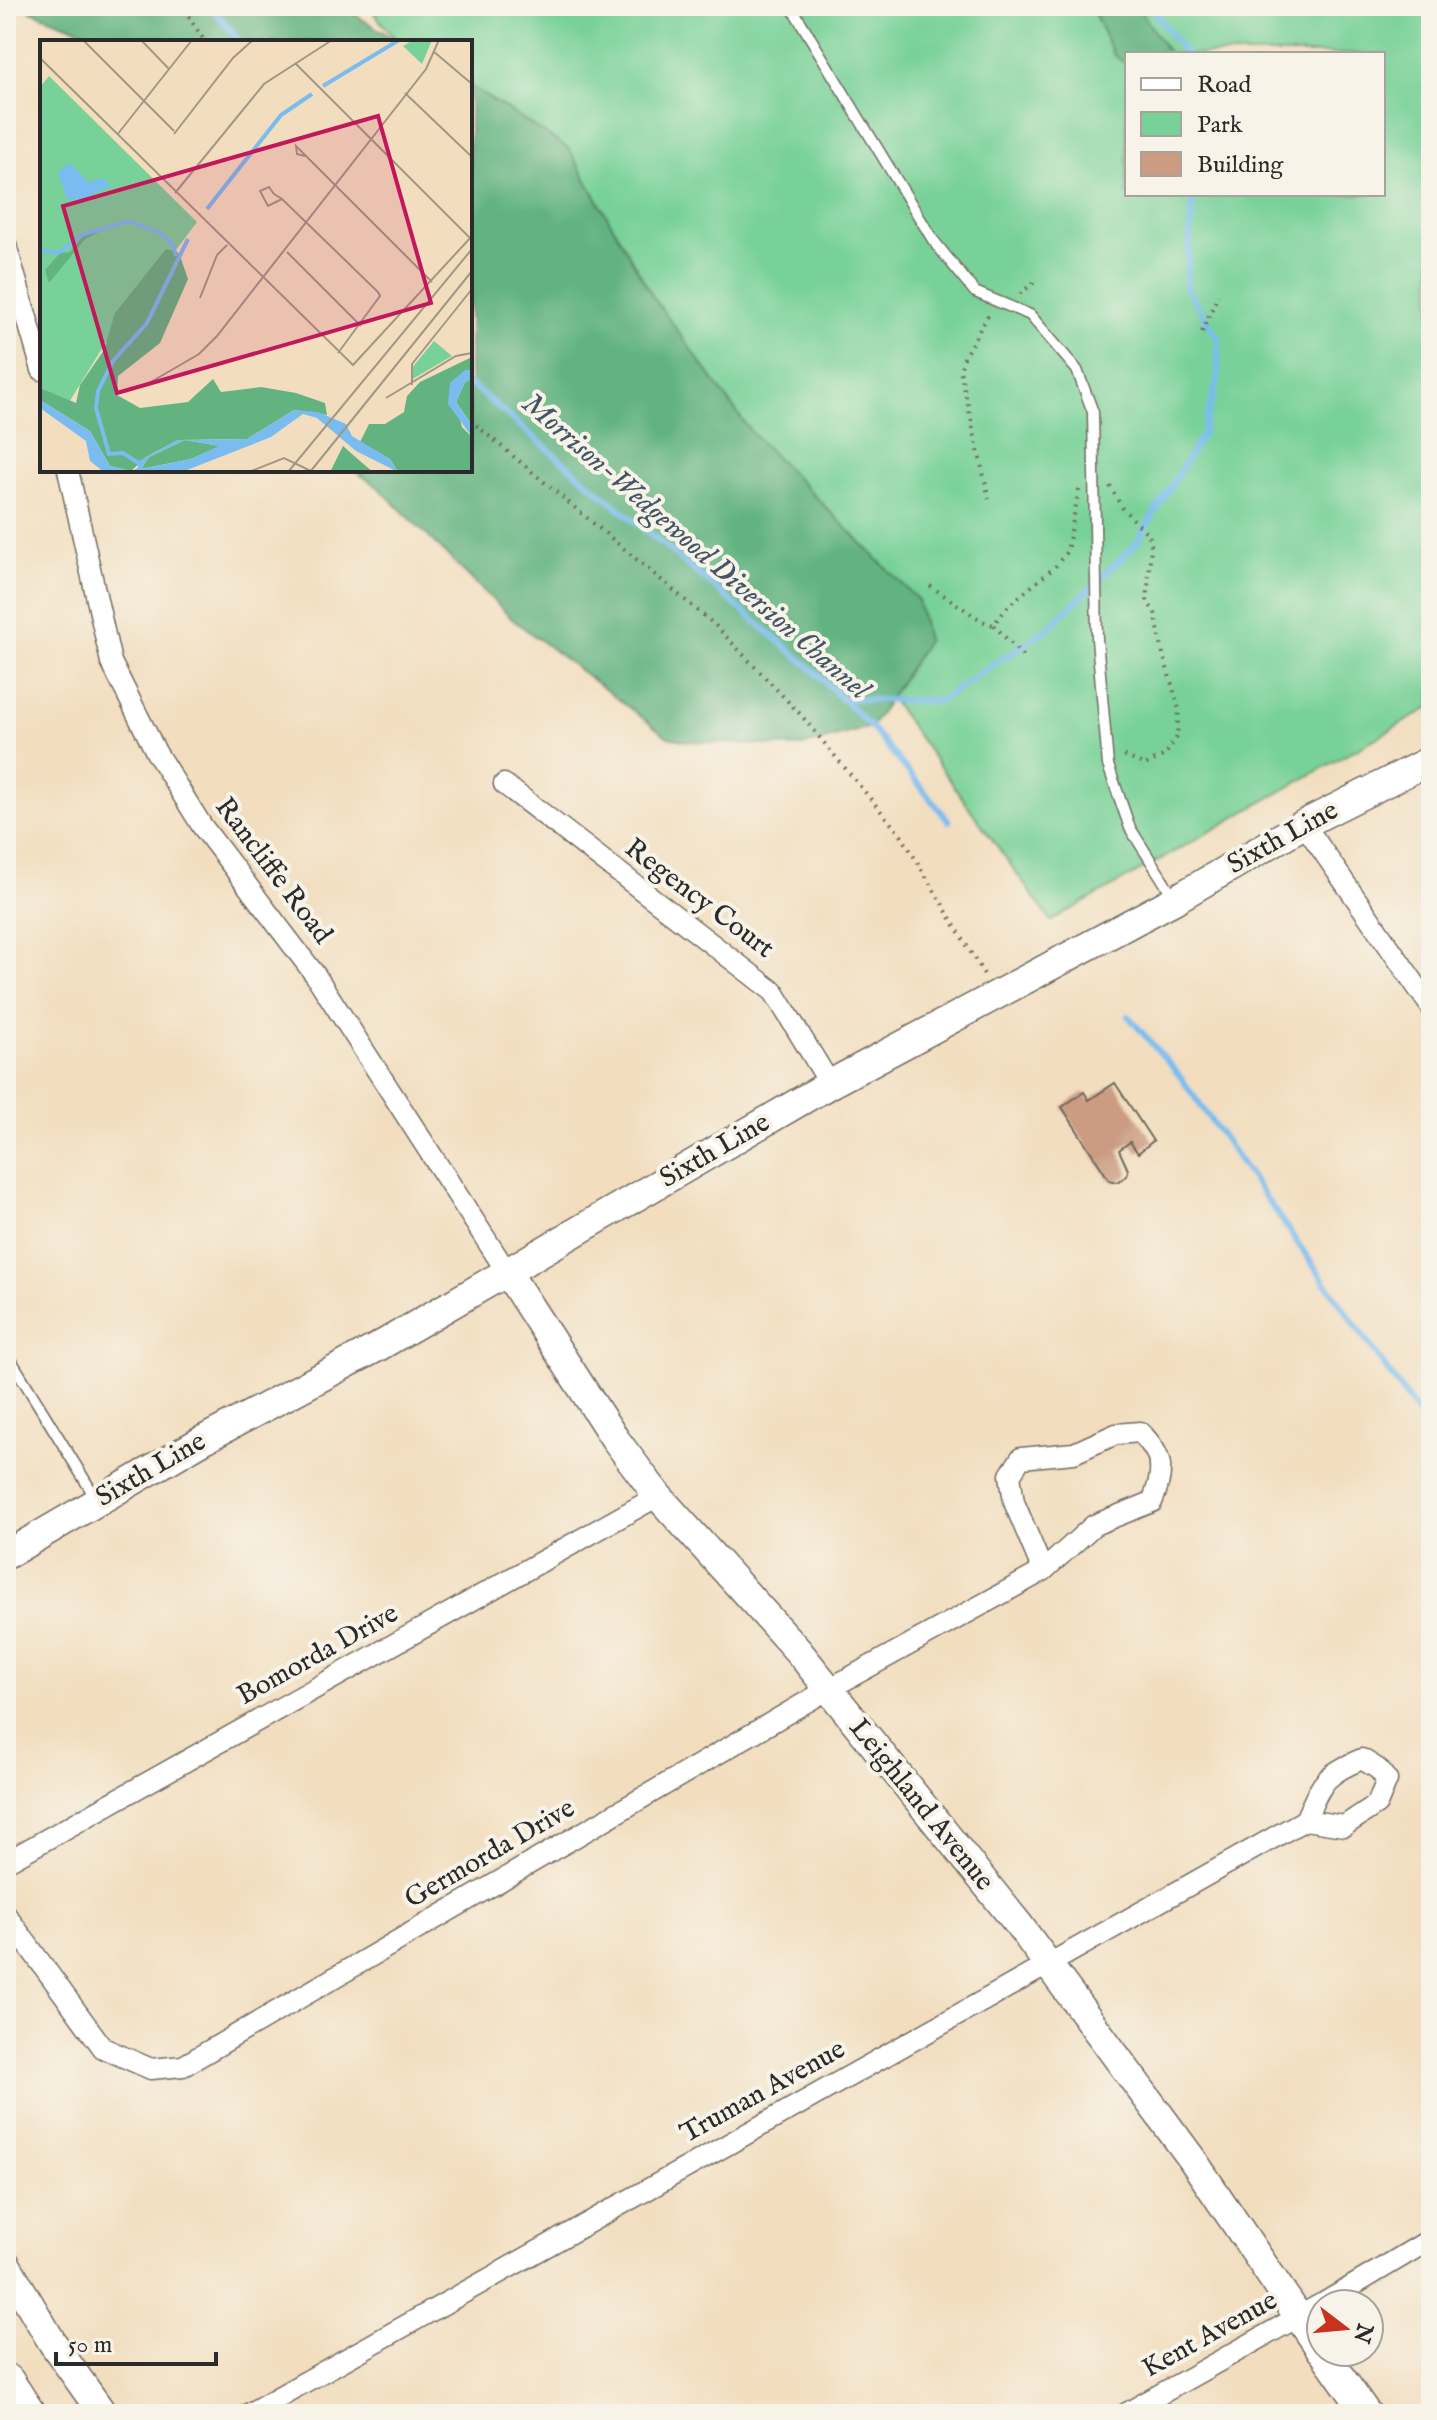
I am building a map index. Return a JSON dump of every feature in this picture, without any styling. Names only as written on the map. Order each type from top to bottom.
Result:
[{"type":"highway","points":[[6,2382],[27,2414]]},
{"type":"street","points":[[6,245],[40,363]]},
{"type":"street","name":"Rancliffe Road","points":[[68,472],[111,662],[156,752],[202,826],[316,976],[507,1272]]},
{"type":"street","name":"Sixth Line","points":[[6,1555],[507,1272],[830,1084],[1176,899],[1304,824],[1431,760]]},
{"type":"street","name":"Regency Court","points":[[504,784],[774,992],[830,1084]]},
{"type":"street","points":[[1304,824],[1431,1007]]},
{"type":"street","name":"Leighland Avenue","points":[[507,1272],[615,1439],[658,1496],[799,1652],[1048,1964],[1192,2159],[1305,2298]]},
{"type":"street","name":"Germorda Drive","points":[[6,1915],[103,2048],[151,2069],[183,2066],[827,1690],[1043,1571],[1094,1525],[1152,1502],[1162,1478],[1156,1448],[1140,1432],[1116,1434],[1074,1453],[1021,1458],[1010,1475],[1014,1502],[1043,1571]]},
{"type":"street","name":"Bomorda Drive","points":[[6,1862],[658,1496]]},
{"type":"street","name":"Truman Avenue","points":[[248,2414],[1305,1820]]},
{"type":"street","name":"Kent Avenue","points":[[1349,2288],[1431,2239]]},
{"type":"street","points":[[6,2264],[52,2342],[103,2414]]},
{"type":"street","name":"Kent Avenue","points":[[1125,2414],[1305,2314]]},
{"type":"street","name":"Leighland Avenue","points":[[1334,2368],[1367,2414]]},
{"type":"lane","points":[[791,6],[933,240],[975,292],[1030,315],[1077,370],[1093,412],[1097,639],[1108,765],[1130,828],[1176,899]]},
{"type":"lane","points":[[6,1352],[98,1501]]},
{"type":"path","points":[[176,6],[189,17],[204,40]]},
{"type":"path","points":[[989,499],[960,370],[965,355],[996,301],[1019,294],[1037,280]]},
{"type":"path","points":[[1202,332],[1218,295]]},
{"type":"path","points":[[472,422],[715,625],[801,715],[903,838],[996,995]]},
{"type":"path","points":[[1093,455],[1122,508],[1149,535],[1147,602],[1155,612],[1179,709],[1177,737],[1165,755],[1145,765],[1107,749]]},
{"type":"path","points":[[993,625],[1009,605],[1055,567],[1067,551],[1076,497],[1093,455]]},
{"type":"path","points":[[930,586],[993,625],[1025,659]]},
{"type":"green space","points":[[18,6],[341,6],[396,40],[107,40]]},
{"type":"green space","points":[[368,6],[1431,6],[1431,707],[1051,921],[699,432],[472,138],[472,40],[396,40]]},
{"type":"green space","points":[[1091,6],[1137,6],[1168,52],[1125,52],[1125,63],[1113,54]]},
{"type":"green space","points":[[472,87],[569,149],[653,297],[752,433],[918,600],[927,641],[871,727],[798,747],[687,741],[668,737],[512,619],[378,487],[357,472],[472,472]]},
{"type":"building","points":[[1115,1083],[1153,1141],[1138,1153],[1130,1142],[1119,1150],[1128,1170],[1127,1176],[1117,1182],[1109,1180],[1062,1107],[1084,1092],[1089,1100]]},
{"type":"waterway","name":"Morrison-Wedgewood Diversion Channel","points":[[211,6],[238,40]]},
{"type":"waterway","points":[[1150,6],[1184,52]]},
{"type":"waterway","points":[[841,699],[939,701],[1047,629],[1135,545],[1202,435],[1218,379],[1218,338],[1186,287],[1193,196]]},
{"type":"waterway","name":"Morrison-Wedgewood Diversion Channel","points":[[472,386],[809,666],[871,727],[949,821]]},
{"type":"waterway","name":"Morrison-Wedgewood Diversion Channel","points":[[1128,1016],[1179,1075],[1431,1432]]}]
